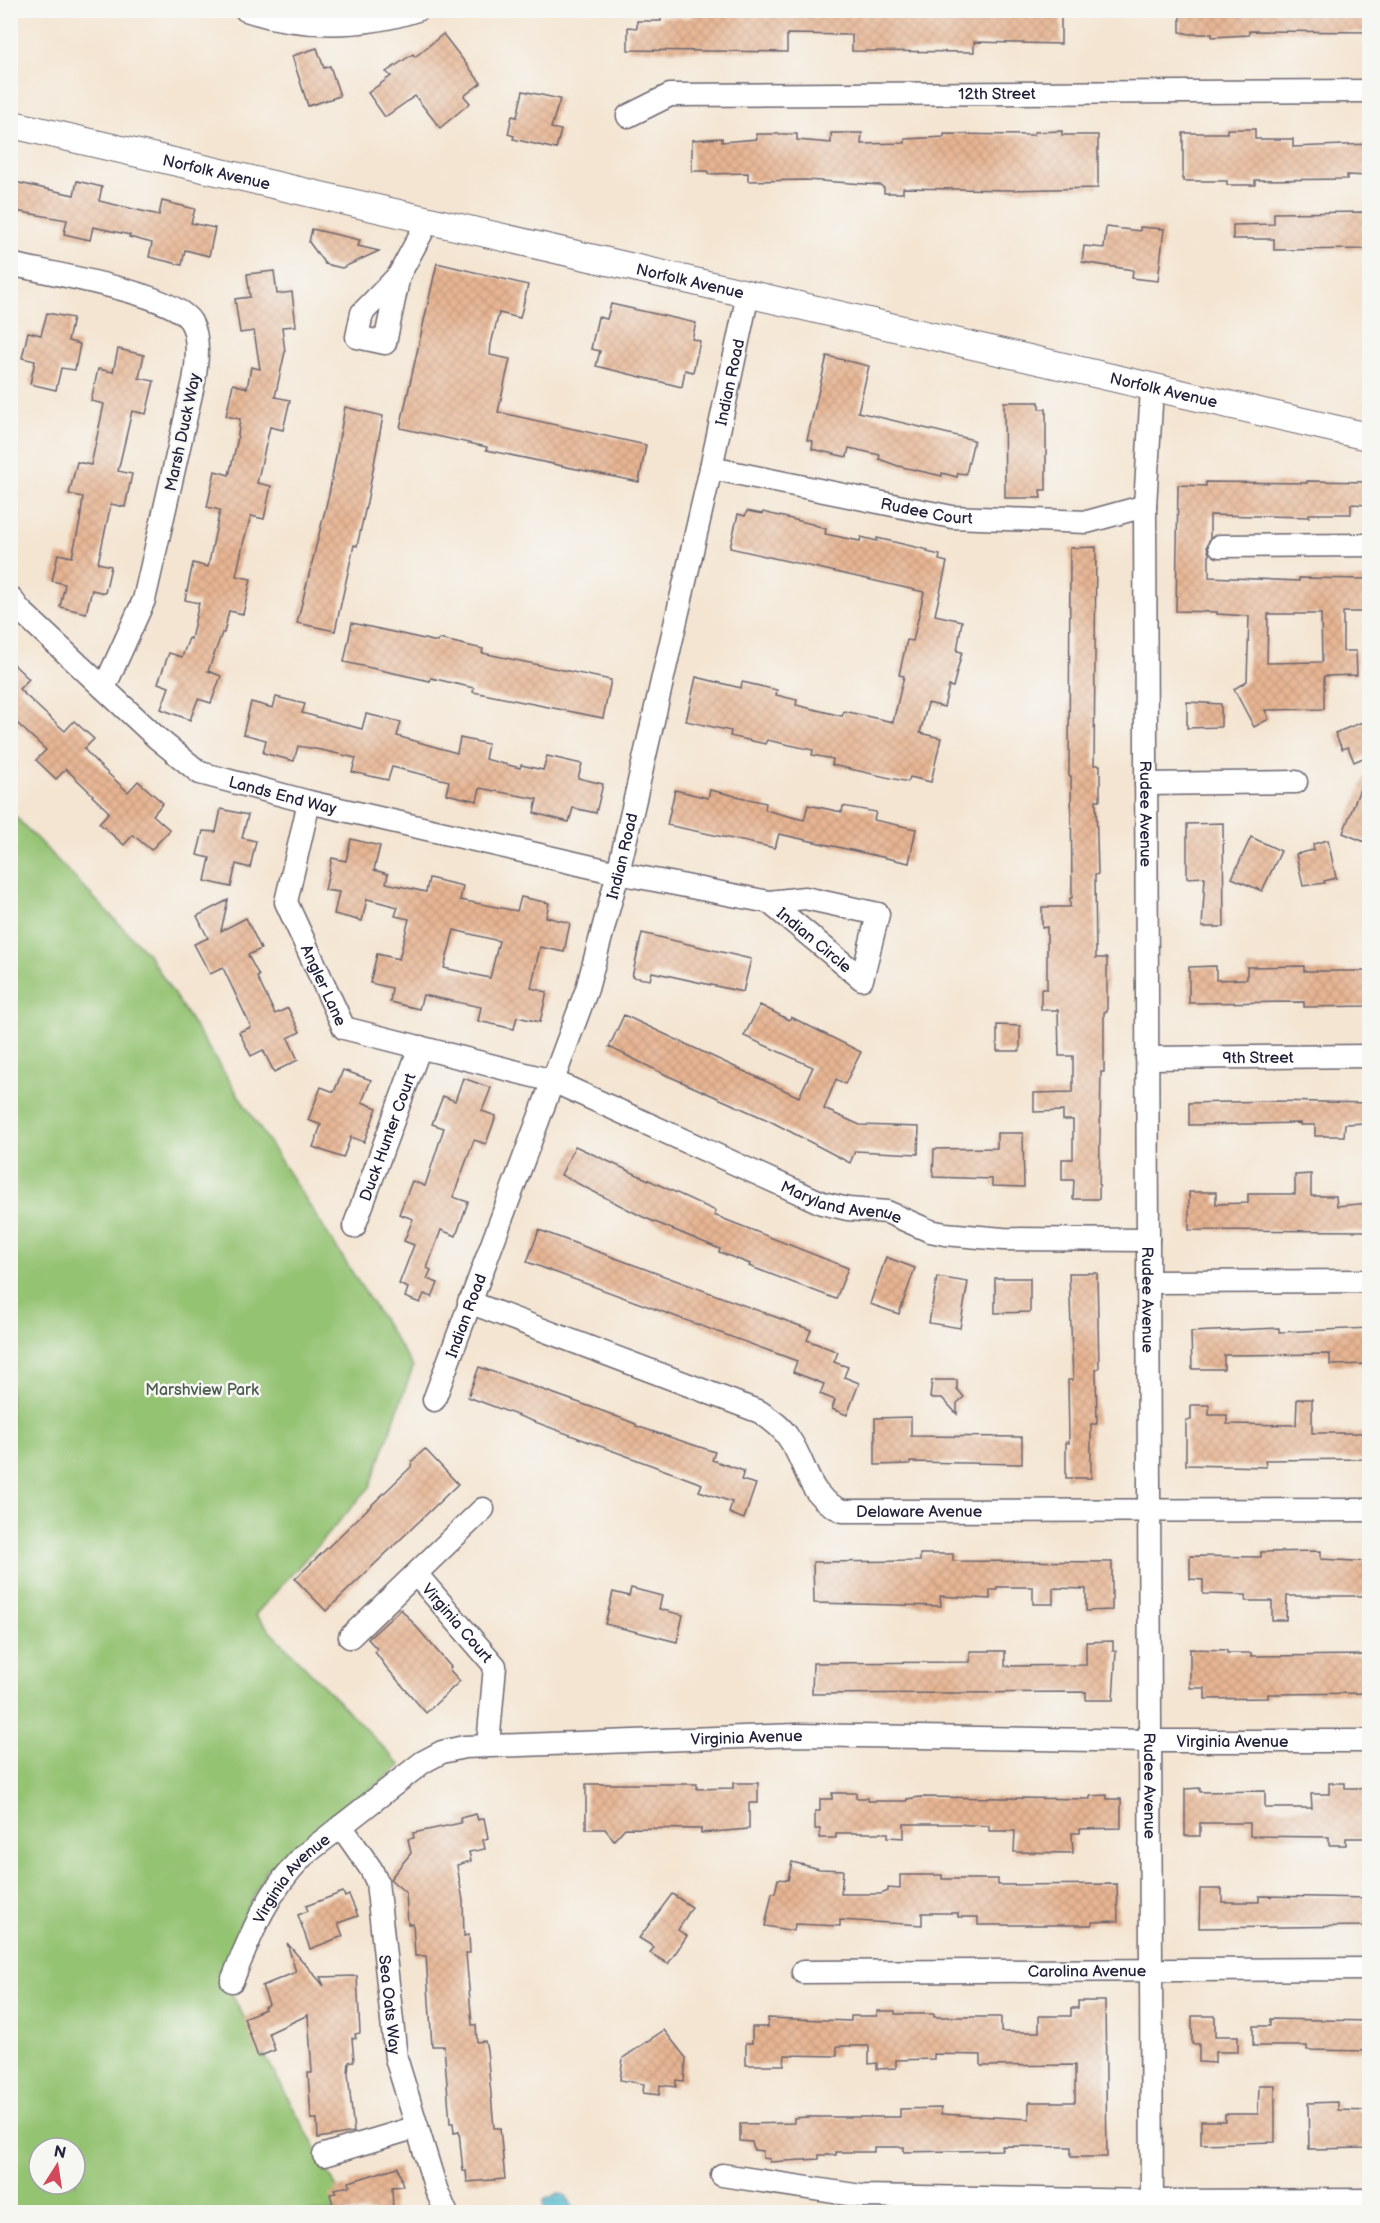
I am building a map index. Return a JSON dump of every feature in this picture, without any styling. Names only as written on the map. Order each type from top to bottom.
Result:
[{"type":"main road","name":"Norfolk Avenue","points":[[10,124],[1370,437]]},
{"type":"street","points":[[246,10],[298,22],[339,23],[371,20],[417,10]]},
{"type":"street","name":"12th Street","points":[[627,116],[670,95],[1370,91]]},
{"type":"street","points":[[399,275],[429,219]]},
{"type":"street","name":"Marsh Duck Way","points":[[10,264],[156,298],[179,308],[192,322],[196,345],[194,381],[144,600],[104,688]]},
{"type":"street","name":"Indian Road","points":[[434,1400],[586,989],[618,873],[711,468],[748,294]]},
{"type":"street","name":"Rudee Avenue","points":[[1152,387],[1145,506],[1152,2207]]},
{"type":"street","name":"Rudee Court","points":[[711,468],[952,517],[1087,522],[1145,506]]},
{"type":"street","points":[[1220,546],[1370,545]]},
{"type":"street","name":"Lands End Way","points":[[10,597],[20,610],[157,738],[200,773],[309,802],[618,873]]},
{"type":"street","points":[[1146,784],[1296,782]]},
{"type":"street","name":"Angler Lane","points":[[309,802],[286,902],[344,1028],[553,1082]]},
{"type":"street","name":"Indian Circle","points":[[618,873],[769,902],[805,898],[878,914],[862,979],[769,902]]},
{"type":"street","name":"Duck Hunter Court","points":[[354,1227],[420,1047]]},
{"type":"street","name":"9th Street","points":[[1147,1058],[1370,1056]]},
{"type":"street","name":"Maryland Avenue","points":[[553,1082],[822,1203],[848,1209],[887,1212],[930,1231],[945,1234],[1003,1239],[1148,1240]]},
{"type":"street","points":[[1148,1282],[1370,1281]]},
{"type":"street","name":"Delaware Avenue","points":[[469,1302],[760,1412],[777,1424],[789,1437],[815,1492],[828,1505],[843,1510],[1370,1510]]},
{"type":"street","name":"Virginia Court","points":[[350,1637],[483,1509]]},
{"type":"street","name":"Virginia Court","points":[[416,1574],[495,1666],[488,1745]]},
{"type":"street","name":"Virginia Avenue","points":[[232,1981],[260,1913],[274,1889],[303,1856],[432,1757],[464,1747],[798,1735],[1150,1741],[1370,1741]]},
{"type":"street","name":"Sea Oats Way","points":[[341,1826],[371,1869],[377,1882],[396,2058],[436,2189],[446,2212]]},
{"type":"street","name":"Carolina Avenue","points":[[803,1972],[1370,1969]]},
{"type":"street","points":[[324,2155],[417,2127]]},
{"type":"street","points":[[722,2175],[858,2204],[1152,2207],[1370,2200]]},
{"type":"green space","name":"Marshview Park","points":[[10,811],[148,954],[413,1367],[370,1487],[255,1615],[401,1766],[266,1870],[219,1971],[350,2212],[11,2212]]},
{"type":"water","points":[[559,2193],[566,2196],[577,2212],[548,2212],[544,2207],[544,2200]]},
{"type":"building","points":[[691,10],[1056,10],[1061,13],[1061,44],[974,42],[974,52],[852,51],[852,35],[787,34],[787,52],[628,50],[628,27],[637,28],[637,21],[661,21],[661,17],[692,18]]},
{"type":"building","points":[[1180,10],[1370,10],[1370,32],[1249,31],[1249,35],[1212,37],[1212,34],[1180,32]]},
{"type":"building","points":[[443,34],[481,83],[464,96],[470,103],[440,128],[415,96],[385,117],[368,93],[391,76],[386,72],[413,54],[415,57]]},
{"type":"building","points":[[317,48],[324,68],[330,66],[340,96],[308,106],[292,56]]},
{"type":"building","points":[[523,91],[560,99],[551,128],[561,130],[556,149],[513,139],[514,136],[508,134],[512,116],[517,117]]},
{"type":"building","points":[[1227,129],[1255,129],[1255,139],[1293,139],[1293,147],[1370,144],[1370,176],[1347,175],[1347,179],[1255,180],[1255,185],[1227,185],[1227,181],[1183,181],[1183,133],[1227,133]]},
{"type":"building","points":[[1062,131],[1062,135],[1098,135],[1098,188],[1009,190],[903,188],[903,193],[884,193],[884,188],[880,185],[806,180],[748,181],[748,173],[708,174],[708,171],[692,171],[692,140],[722,138],[722,142],[757,139],[756,134],[797,134],[797,140],[831,143],[831,133],[862,133],[861,144],[905,143],[905,139],[944,137],[944,134],[1034,135],[1034,132]]},
{"type":"building","points":[[10,181],[74,195],[77,181],[102,187],[99,201],[159,215],[162,201],[195,209],[191,223],[215,228],[209,256],[185,250],[182,265],[149,257],[152,243],[129,237],[130,235],[93,227],[90,240],[64,234],[67,220],[10,210]]},
{"type":"building","points":[[1370,212],[1370,249],[1274,250],[1274,239],[1233,239],[1233,225],[1274,224],[1274,213]]},
{"type":"building","points":[[1106,227],[1140,231],[1140,227],[1164,229],[1158,281],[1132,278],[1133,270],[1082,262],[1084,246],[1104,248]]},
{"type":"building","points":[[312,229],[360,240],[358,246],[379,251],[342,268],[325,264],[309,242]]},
{"type":"building","points":[[437,263],[528,285],[520,318],[499,313],[491,344],[490,355],[510,359],[498,412],[646,445],[639,482],[486,450],[487,447],[400,428]]},
{"type":"building","points":[[274,271],[277,294],[292,292],[296,326],[282,327],[285,352],[275,397],[290,400],[283,430],[270,427],[257,483],[271,486],[264,519],[251,516],[236,576],[251,579],[243,614],[229,611],[224,633],[222,633],[208,671],[221,676],[211,703],[198,699],[190,720],[161,709],[169,687],[158,683],[169,653],[182,657],[189,638],[191,639],[199,603],[185,600],[193,563],[208,567],[220,510],[207,507],[215,471],[229,475],[237,442],[240,419],[226,416],[233,384],[247,388],[251,367],[260,369],[254,331],[240,333],[235,299],[250,297],[247,274]]},
{"type":"building","points":[[611,304],[696,323],[692,339],[700,341],[693,372],[685,370],[682,387],[596,366],[600,351],[591,349],[598,317],[607,319]]},
{"type":"building","points":[[47,313],[73,318],[68,341],[80,344],[75,370],[61,368],[56,390],[30,384],[35,361],[22,358],[28,332],[41,335]]},
{"type":"building","points":[[118,349],[144,355],[139,378],[154,381],[146,414],[132,411],[118,471],[132,474],[125,507],[111,504],[98,563],[111,566],[105,593],[92,590],[86,613],[60,607],[65,584],[52,581],[58,554],[72,557],[80,521],[83,497],[69,494],[77,462],[91,465],[104,404],[91,401],[98,369],[113,372]]},
{"type":"building","points":[[827,356],[869,366],[858,412],[974,440],[966,474],[958,473],[957,477],[942,473],[942,476],[898,466],[879,459],[880,455],[849,448],[847,457],[812,449],[813,441],[807,440]]},
{"type":"building","points":[[1004,402],[1039,402],[1039,409],[1046,409],[1046,490],[1040,490],[1041,498],[1005,498]]},
{"type":"building","points":[[345,407],[383,416],[367,502],[357,546],[354,545],[335,631],[297,623],[329,494]]},
{"type":"building","points":[[1307,481],[1370,482],[1370,505],[1351,504],[1351,514],[1309,514],[1309,517],[1210,515],[1210,538],[1207,546],[1209,577],[1299,581],[1299,578],[1370,579],[1370,612],[1343,612],[1343,651],[1356,651],[1357,675],[1324,676],[1324,709],[1265,710],[1269,719],[1254,727],[1234,689],[1247,681],[1249,616],[1217,614],[1217,612],[1176,611],[1178,485],[1206,486],[1206,482],[1307,483]],"holes":[[[1268,614],[1321,614],[1322,662],[1267,663]]]},
{"type":"building","points":[[747,511],[762,514],[763,512],[812,524],[826,529],[825,534],[860,541],[861,537],[877,541],[877,538],[928,550],[927,552],[940,555],[939,560],[947,562],[935,615],[962,621],[957,651],[962,652],[953,687],[949,686],[944,707],[928,703],[920,733],[941,738],[931,782],[910,777],[908,782],[832,765],[833,759],[812,755],[813,750],[767,740],[765,744],[730,736],[731,731],[686,721],[696,677],[741,688],[742,682],[777,690],[776,695],[797,700],[796,705],[842,716],[844,711],[893,722],[904,676],[899,675],[907,640],[913,641],[924,592],[730,548],[738,514],[745,516]]},
{"type":"building","points":[[1096,547],[1094,765],[1100,765],[1100,800],[1096,800],[1098,874],[1095,875],[1096,958],[1107,958],[1107,1012],[1104,1012],[1104,1072],[1101,1072],[1099,1199],[1073,1199],[1074,1180],[1062,1180],[1062,1159],[1073,1159],[1073,1120],[1063,1120],[1063,1111],[1034,1112],[1034,1093],[1073,1092],[1073,1056],[1059,1056],[1058,1010],[1041,1010],[1041,989],[1047,989],[1047,927],[1042,928],[1042,907],[1070,907],[1070,898],[1072,898],[1071,776],[1069,776],[1070,548]]},
{"type":"building","points":[[352,623],[438,642],[439,639],[483,649],[482,653],[611,680],[603,718],[473,692],[474,688],[431,678],[430,681],[344,662]]},
{"type":"building","points":[[10,661],[29,679],[19,689],[65,731],[74,721],[94,739],[84,749],[128,792],[138,781],[163,803],[153,815],[170,830],[151,850],[133,835],[124,845],[99,823],[109,812],[93,795],[66,769],[56,779],[36,760],[46,750],[18,724],[10,732]]},
{"type":"building","points":[[276,697],[305,704],[302,713],[362,729],[366,714],[401,722],[397,736],[457,753],[460,738],[488,744],[485,759],[520,768],[521,765],[543,770],[547,756],[582,764],[578,778],[603,784],[596,813],[573,808],[569,822],[534,813],[537,799],[480,788],[477,801],[446,794],[449,781],[392,767],[388,780],[352,772],[356,758],[321,750],[298,746],[294,761],[263,753],[266,740],[243,734],[251,702],[273,708]]},
{"type":"building","points":[[1187,702],[1221,704],[1221,727],[1187,728]]},
{"type":"building","points":[[1370,719],[1370,755],[1354,762],[1348,747],[1342,749],[1335,733]]},
{"type":"building","points":[[1368,768],[1370,831],[1365,842],[1343,833]]},
{"type":"building","points":[[675,790],[708,798],[710,790],[766,803],[765,810],[804,820],[808,805],[842,812],[843,806],[876,812],[874,820],[916,829],[909,863],[779,834],[775,848],[667,825]]},
{"type":"building","points":[[221,809],[248,815],[242,838],[256,841],[250,868],[236,864],[231,887],[205,881],[210,858],[197,855],[203,831],[216,832]]},
{"type":"building","points":[[1223,823],[1224,927],[1202,927],[1205,877],[1187,878],[1187,824]]},
{"type":"building","points":[[1251,837],[1281,851],[1262,891],[1232,878]]},
{"type":"building","points":[[351,839],[380,846],[374,870],[388,874],[386,883],[426,892],[429,878],[463,886],[460,900],[517,911],[521,897],[549,903],[546,917],[570,923],[564,952],[540,947],[531,988],[547,992],[540,1022],[517,1017],[514,1029],[478,1021],[481,1007],[423,995],[419,1009],[390,1002],[392,988],[370,983],[377,954],[399,959],[409,919],[395,916],[398,907],[367,899],[362,921],[334,914],[339,892],[325,890],[332,858],[346,861]],"holes":[[[454,930],[499,941],[490,978],[444,968]]]},
{"type":"building","points":[[1328,840],[1336,878],[1324,881],[1325,883],[1303,886],[1296,854],[1314,850],[1313,844]]},
{"type":"building","points":[[228,900],[221,931],[246,918],[261,949],[248,955],[259,976],[257,977],[275,1014],[288,1008],[300,1032],[288,1038],[298,1060],[274,1072],[263,1050],[251,1056],[239,1032],[251,1027],[223,968],[210,974],[194,944],[208,938],[197,916]]},
{"type":"building","points":[[642,933],[751,959],[743,992],[652,972],[650,980],[632,977]]},
{"type":"building","points":[[1216,966],[1216,980],[1247,979],[1247,967],[1304,966],[1304,971],[1370,971],[1370,1006],[1304,1007],[1304,1002],[1189,1003],[1189,967]]},
{"type":"building","points":[[760,1005],[789,1020],[791,1017],[861,1052],[845,1084],[836,1079],[824,1109],[860,1125],[919,1127],[918,1154],[855,1151],[850,1163],[770,1121],[609,1047],[624,1015],[799,1097],[813,1067],[744,1036]]},
{"type":"building","points":[[997,1025],[1020,1026],[1020,1051],[997,1051]]},
{"type":"building","points":[[343,1070],[371,1080],[362,1102],[377,1108],[364,1142],[351,1137],[343,1158],[313,1147],[321,1125],[308,1120],[321,1087],[334,1092]]},
{"type":"building","points":[[463,1078],[491,1088],[482,1111],[496,1116],[486,1144],[474,1140],[453,1197],[468,1202],[456,1236],[441,1230],[427,1268],[431,1270],[427,1279],[438,1283],[432,1297],[424,1294],[420,1303],[405,1297],[408,1288],[399,1284],[414,1245],[404,1241],[413,1219],[399,1214],[412,1181],[425,1186],[444,1128],[432,1124],[443,1096],[455,1101]]},
{"type":"building","points":[[1272,1101],[1370,1103],[1370,1120],[1367,1123],[1345,1124],[1344,1136],[1315,1136],[1315,1125],[1300,1125],[1300,1123],[1189,1125],[1189,1103]]},
{"type":"building","points":[[997,1133],[1023,1133],[1024,1187],[992,1186],[992,1179],[933,1177],[934,1149],[997,1148]]},
{"type":"building","points":[[575,1146],[716,1211],[714,1215],[848,1268],[836,1299],[749,1266],[750,1264],[719,1252],[720,1249],[643,1217],[561,1175]]},
{"type":"building","points":[[1311,1174],[1311,1196],[1336,1196],[1337,1206],[1370,1203],[1370,1231],[1189,1230],[1189,1192],[1216,1192],[1216,1204],[1248,1203],[1248,1194],[1295,1194],[1295,1175]]},
{"type":"building","points":[[539,1230],[811,1330],[807,1340],[838,1352],[834,1362],[848,1367],[844,1377],[859,1383],[847,1415],[832,1409],[835,1400],[820,1394],[824,1384],[793,1372],[797,1361],[527,1262]]},
{"type":"building","points":[[886,1257],[915,1268],[899,1314],[870,1304]]},
{"type":"building","points":[[1069,1273],[1097,1273],[1099,1368],[1096,1369],[1097,1424],[1091,1424],[1091,1478],[1066,1478],[1066,1442],[1069,1443],[1068,1380],[1073,1380]]},
{"type":"building","points":[[937,1277],[968,1282],[960,1328],[929,1323]]},
{"type":"building","points":[[995,1278],[1030,1278],[1030,1312],[995,1313]]},
{"type":"building","points":[[1279,1328],[1279,1332],[1370,1328],[1370,1364],[1330,1365],[1330,1354],[1224,1355],[1224,1369],[1192,1369],[1191,1332]]},
{"type":"building","points":[[479,1367],[605,1412],[636,1424],[636,1426],[715,1452],[712,1460],[744,1471],[741,1480],[756,1484],[744,1519],[729,1513],[732,1502],[699,1491],[702,1484],[468,1397]]},
{"type":"building","points":[[932,1380],[957,1380],[957,1389],[964,1397],[957,1403],[957,1414],[942,1398],[930,1398]]},
{"type":"building","points":[[1297,1399],[1312,1399],[1312,1433],[1370,1433],[1370,1459],[1265,1460],[1266,1467],[1186,1465],[1186,1420],[1191,1420],[1191,1405],[1209,1405],[1209,1415],[1227,1415],[1227,1424],[1296,1425]]},
{"type":"building","points":[[911,1417],[911,1436],[1022,1437],[1022,1464],[910,1462],[910,1464],[875,1465],[875,1418]]},
{"type":"building","points":[[425,1449],[458,1484],[326,1611],[295,1579],[411,1467],[412,1461]]},
{"type":"building","points":[[1321,1551],[1321,1559],[1370,1562],[1370,1596],[1287,1596],[1286,1620],[1272,1620],[1272,1601],[1246,1601],[1246,1595],[1203,1594],[1203,1580],[1190,1579],[1190,1556],[1261,1557],[1261,1552]]},
{"type":"building","points":[[920,1554],[953,1554],[953,1561],[1112,1562],[1112,1610],[1086,1611],[1086,1589],[1053,1588],[1053,1604],[1033,1604],[1033,1587],[997,1587],[997,1590],[990,1590],[990,1599],[940,1596],[941,1606],[814,1603],[813,1562],[920,1561]]},
{"type":"building","points":[[631,1588],[662,1596],[659,1609],[683,1615],[677,1642],[605,1624],[613,1592],[629,1596]]},
{"type":"building","points":[[401,1609],[451,1667],[449,1669],[460,1681],[426,1713],[386,1667],[375,1652],[377,1649],[368,1639]]},
{"type":"building","points":[[1113,1641],[1113,1651],[1116,1651],[1113,1700],[1086,1700],[1086,1692],[812,1694],[813,1663],[970,1662],[970,1651],[1005,1651],[1005,1666],[1086,1665],[1086,1642]]},
{"type":"building","points":[[1190,1649],[1227,1650],[1227,1653],[1251,1653],[1251,1656],[1370,1655],[1370,1693],[1268,1694],[1268,1698],[1205,1699],[1205,1688],[1190,1688]]},
{"type":"building","points":[[733,1783],[758,1783],[758,1803],[749,1803],[749,1829],[701,1833],[701,1829],[625,1828],[614,1840],[605,1829],[586,1829],[586,1784],[697,1784],[697,1789],[733,1788]]},
{"type":"building","points":[[1329,1783],[1345,1783],[1345,1788],[1370,1788],[1370,1838],[1346,1838],[1346,1845],[1329,1845],[1329,1837],[1250,1836],[1250,1823],[1200,1823],[1200,1836],[1185,1836],[1185,1789],[1200,1788],[1200,1792],[1265,1791],[1265,1808],[1312,1808],[1311,1794],[1329,1794]]},
{"type":"building","points":[[832,1793],[856,1793],[856,1798],[868,1798],[868,1801],[907,1801],[907,1799],[920,1797],[1090,1799],[1090,1796],[1107,1795],[1107,1799],[1121,1799],[1121,1828],[1080,1829],[1080,1833],[1072,1833],[1073,1853],[1014,1852],[1015,1831],[989,1831],[989,1826],[956,1824],[904,1824],[904,1838],[888,1837],[888,1833],[836,1833],[836,1838],[820,1838],[820,1829],[815,1829],[815,1811],[820,1811],[820,1799],[832,1799]]},
{"type":"building","points":[[476,1814],[478,1820],[484,1818],[488,1838],[483,1840],[485,1849],[469,1852],[471,1861],[457,1865],[463,1901],[464,1936],[469,1935],[470,1953],[466,1953],[472,2025],[476,2025],[477,2042],[485,2041],[487,2050],[494,2128],[500,2128],[505,2179],[467,2182],[466,2171],[463,2171],[459,2132],[454,2133],[453,2123],[450,2123],[444,2046],[432,2046],[426,1956],[415,1956],[413,1924],[408,1924],[406,1893],[390,1879],[411,1853],[408,1839],[414,1838],[413,1833],[461,1823],[460,1818]]},
{"type":"building","points":[[792,1862],[820,1869],[843,1870],[841,1894],[881,1894],[888,1891],[888,1888],[900,1889],[900,1875],[942,1875],[942,1879],[998,1879],[998,1885],[1117,1884],[1118,1921],[1092,1922],[1092,1925],[978,1925],[978,1917],[958,1917],[958,1913],[922,1913],[922,1925],[840,1920],[840,1926],[795,1924],[794,1931],[765,1926],[772,1893],[775,1893],[778,1879],[788,1880]]},
{"type":"building","points":[[1200,1889],[1222,1889],[1222,1902],[1259,1902],[1259,1896],[1370,1898],[1370,1926],[1199,1928]]},
{"type":"building","points":[[343,1892],[345,1897],[349,1895],[358,1916],[338,1923],[343,1936],[310,1949],[298,1915],[308,1911],[306,1906]]},
{"type":"building","points":[[672,1894],[692,1907],[678,1930],[687,1936],[668,1964],[650,1953],[654,1947],[639,1938]]},
{"type":"building","points":[[287,1943],[324,1986],[320,1977],[357,1976],[360,2033],[355,2034],[356,2038],[352,2038],[354,2061],[349,2062],[348,2073],[354,2132],[318,2138],[317,2119],[311,2119],[308,2073],[312,2073],[308,2015],[269,2033],[275,2050],[258,2057],[244,2018],[265,2009],[264,2007],[269,2004],[262,1986],[296,1972]]},
{"type":"building","points":[[1078,2001],[1105,2001],[1107,2157],[1071,2157],[1071,2147],[1002,2146],[1003,2150],[904,2152],[904,2147],[874,2147],[874,2152],[836,2152],[836,2155],[819,2155],[819,2159],[770,2162],[770,2159],[763,2158],[763,2151],[754,2150],[752,2142],[740,2141],[740,2124],[794,2123],[794,2118],[807,2117],[900,2117],[900,2109],[941,2108],[941,2114],[1029,2119],[1029,2102],[1075,2102],[1075,2065],[981,2066],[981,2055],[934,2054],[934,2059],[896,2060],[896,2068],[877,2069],[877,2063],[869,2064],[869,2046],[837,2046],[837,2056],[785,2055],[784,2065],[746,2065],[746,2043],[752,2043],[752,2027],[768,2027],[768,2018],[851,2021],[851,2016],[877,2016],[877,2011],[895,2011],[895,2014],[934,2014],[934,2017],[1001,2017],[1001,2032],[1039,2032],[1039,2016],[1071,2016],[1071,2008],[1078,2008]]},
{"type":"building","points":[[1192,2016],[1215,2016],[1215,2036],[1238,2036],[1238,2052],[1215,2052],[1215,2063],[1199,2062],[1199,2044],[1192,2044]]},
{"type":"building","points":[[1270,2019],[1370,2021],[1370,2051],[1307,2050],[1307,2046],[1253,2046],[1253,2026],[1270,2026]]},
{"type":"building","points":[[664,2030],[686,2058],[684,2081],[676,2080],[676,2087],[660,2085],[659,2095],[643,2093],[644,2084],[620,2080],[623,2058]]},
{"type":"building","points":[[1259,2085],[1275,2085],[1275,2142],[1201,2144],[1201,2121],[1225,2121],[1225,2114],[1258,2114]]},
{"type":"building","points":[[1338,2102],[1338,2110],[1370,2111],[1370,2148],[1309,2149],[1308,2103]]},
{"type":"building","points":[[398,2167],[403,2186],[392,2187],[393,2212],[335,2212],[330,2194],[336,2193],[334,2189],[350,2186],[349,2182]]}]
